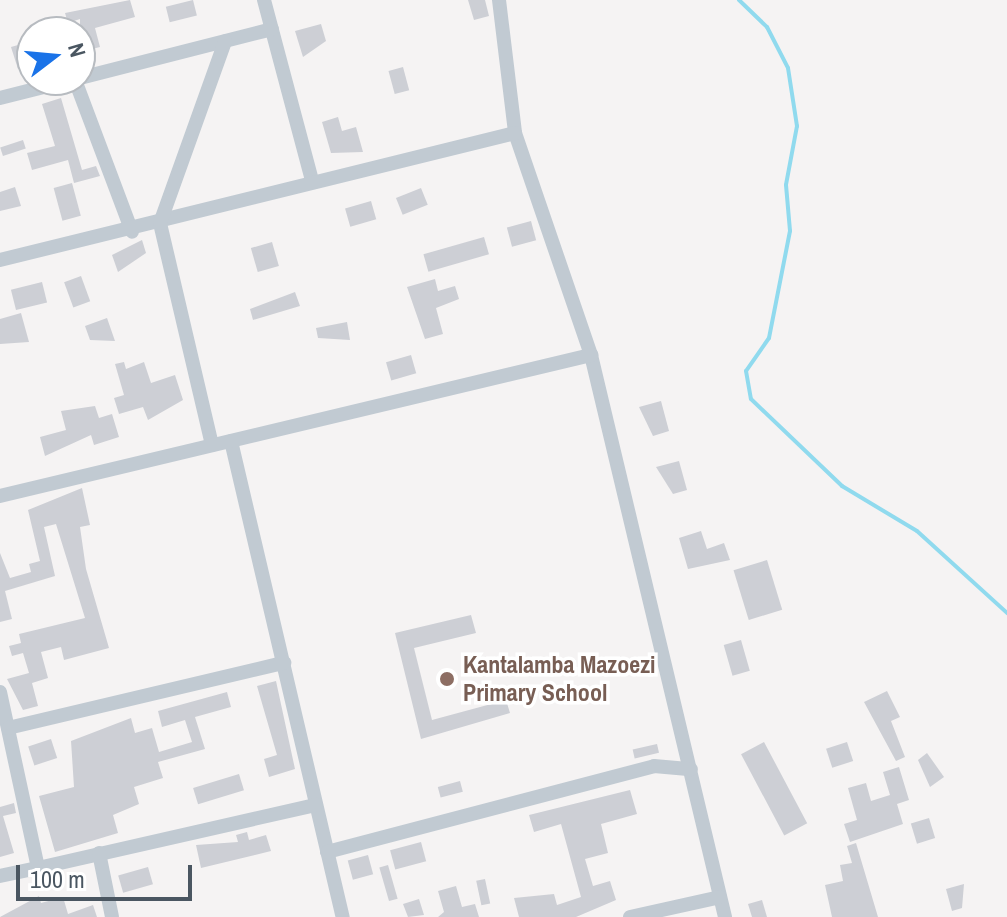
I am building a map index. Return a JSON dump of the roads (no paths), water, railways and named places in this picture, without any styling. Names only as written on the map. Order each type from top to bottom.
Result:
[{"type":"street","points":[[264,0],[312,180]]},
{"type":"street","points":[[499,0],[515,133],[591,355],[725,917]]},
{"type":"street","points":[[96,74],[272,29]]},
{"type":"street","points":[[212,445],[160,223],[225,41]]},
{"type":"street","points":[[81,96],[132,232]]},
{"type":"street","points":[[0,260],[132,232],[312,180],[515,133]]},
{"type":"street","points":[[0,496],[591,355]]},
{"type":"street","points":[[231,441],[343,917]]},
{"type":"street","points":[[8,728],[284,663]]},
{"type":"street","points":[[0,692],[38,868]]},
{"type":"street","points":[[327,852],[654,766],[685,747]]},
{"type":"street","points":[[654,766],[691,769]]},
{"type":"street","points":[[0,876],[316,805]]},
{"type":"street","points":[[99,853],[112,917]]},
{"type":"street","points":[[630,917],[720,897]]},
{"type":"waterway","points":[[739,0],[767,27],[788,68],[797,126],[786,185],[790,231],[769,338],[746,371],[751,399],[842,486],[917,531],[1007,613]]},
{"type":"place","name":"Kantalamba Mazoezi Primary School","points":[[447,679]]}]
